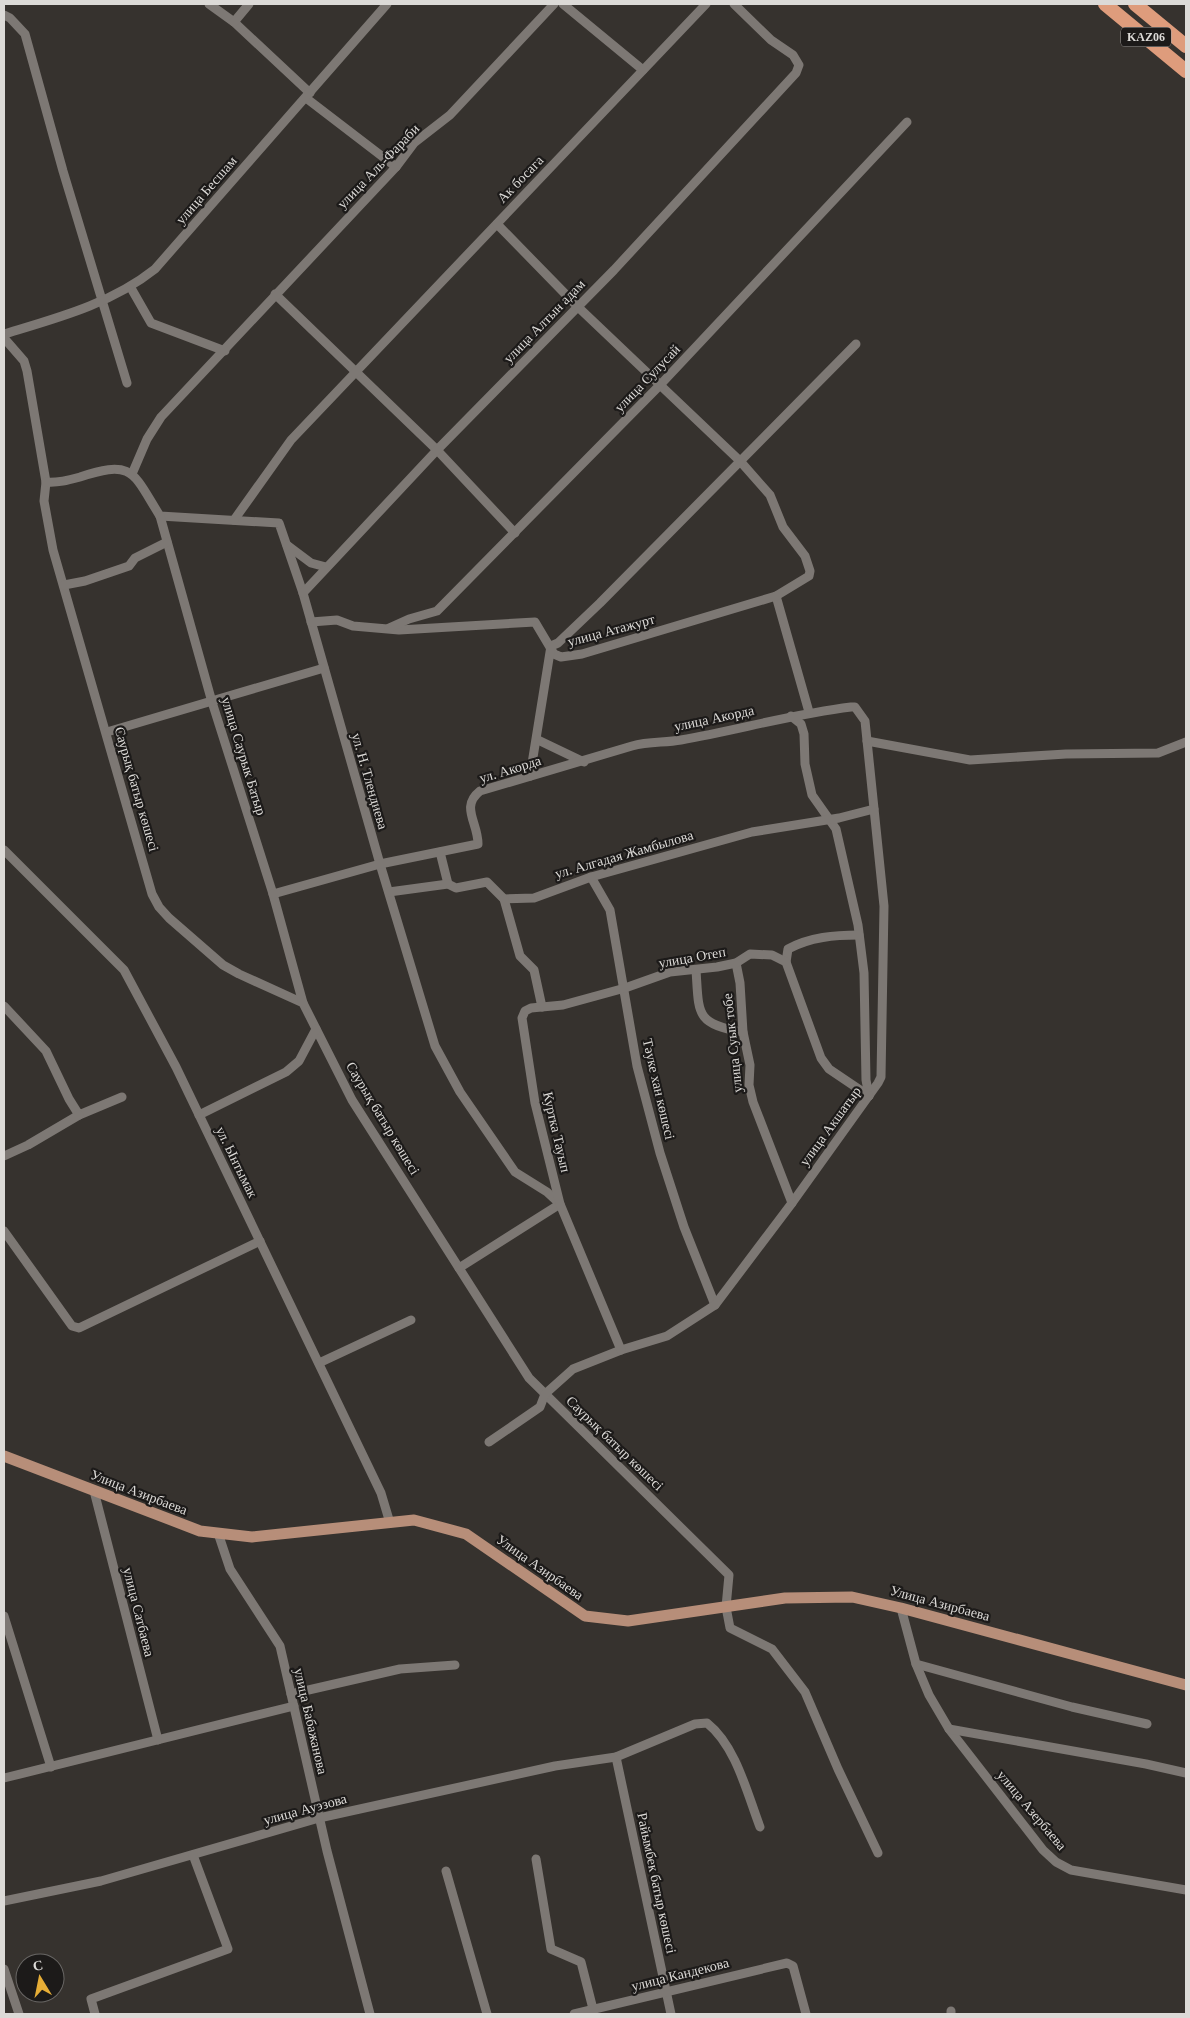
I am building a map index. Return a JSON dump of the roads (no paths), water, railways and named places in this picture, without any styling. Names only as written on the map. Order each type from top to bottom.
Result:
[{"type":"highway","name":"KАZ06","points":[[1105,4],[1186,71]]},
{"type":"highway","name":"KАZ06","points":[[1135,4],[1186,46]]},
{"type":"main road","name":"Улица Азирбаева","points":[[4,1456],[200,1531],[252,1537],[414,1520],[466,1534],[585,1616],[628,1621],[785,1598],[852,1597],[901,1608],[1186,1685]]},
{"type":"street","points":[[209,4],[234,22],[308,95],[396,167]]},
{"type":"street","points":[[234,22],[249,4]]},
{"type":"street","name":"улица Бесшам","points":[[4,336],[80,310],[103,300],[130,288],[155,269],[387,4]]},
{"type":"street","name":"улица Аль-Фараби","points":[[132,474],[147,439],[161,417],[396,167],[414,143],[450,115],[554,4]]},
{"type":"street","points":[[563,4],[643,70]]},
{"type":"street","name":"Ак босага","points":[[234,520],[291,440],[706,4]]},
{"type":"street","name":"улица Алтын адам","points":[[303,593],[437,450],[578,306],[796,74],[799,65],[793,55],[771,40],[734,4]]},
{"type":"street","points":[[4,15],[10,18],[25,34],[63,171],[127,383]]},
{"type":"street","name":"улица Сулусай","points":[[388,629],[409,619],[437,611],[661,384],[907,122]]},
{"type":"street","points":[[497,224],[578,306],[740,461]]},
{"type":"street","points":[[130,288],[151,323],[224,350]]},
{"type":"street","points":[[275,294],[437,450],[515,533]]},
{"type":"street","name":"Саурық батыр көшесі","points":[[4,336],[24,361],[27,371],[46,482],[44,501],[53,550],[107,732],[152,894],[159,907],[223,964],[303,1003],[352,1100],[529,1378],[730,1575],[726,1607],[730,1628],[772,1649],[805,1692],[838,1769],[878,1853]]},
{"type":"street","points":[[530,776],[538,740],[540,706],[551,646],[558,643],[600,604],[856,344]]},
{"type":"street","name":"улица Атажурт","points":[[311,622],[337,620],[353,626],[388,629],[502,626],[535,622],[551,646],[554,654],[561,657],[582,654],[776,596],[809,576],[810,570],[806,556],[783,527],[770,495],[740,461]]},
{"type":"street","points":[[46,482],[64,482],[114,468],[132,474]]},
{"type":"street","name":"улица Саурык Батыр","points":[[132,474],[160,516],[212,702],[273,894],[303,1003]]},
{"type":"street","points":[[160,516],[234,520]]},
{"type":"street","name":"ул. Н. Тлендиева","points":[[234,520],[279,523],[303,593],[380,864],[435,1046],[460,1092],[515,1172],[547,1192],[560,1204]]},
{"type":"street","points":[[64,585],[85,581],[129,566],[135,558],[167,542]]},
{"type":"street","points":[[286,543],[311,563],[326,567]]},
{"type":"street","points":[[776,596],[809,712]]},
{"type":"street","points":[[107,732],[324,668]]},
{"type":"street","name":"улица Акорда","points":[[584,762],[643,743],[680,740],[809,712],[851,706]]},
{"type":"street","name":"улица Акшатыр","points":[[489,1442],[540,1407],[544,1394],[573,1368],[621,1350],[667,1336],[715,1305],[792,1203],[881,1077],[884,906],[865,721],[855,707],[851,706]]},
{"type":"street","points":[[791,716],[801,724],[804,734],[805,764],[812,795],[836,829],[859,935],[864,973],[866,1080],[869,1096]]},
{"type":"street","points":[[538,740],[584,762]]},
{"type":"street","points":[[867,741],[970,760],[1066,754],[1158,753],[1186,742]]},
{"type":"street","name":"ул. Акорда","points":[[273,894],[380,864],[478,844],[469,805],[471,798],[480,792],[530,776],[584,762]]},
{"type":"street","name":"ул. Алгадая Жамбылова","points":[[504,899],[534,898],[591,876],[752,832],[830,820],[874,810]]},
{"type":"street","name":"ул. Ынтымак","points":[[4,850],[124,970],[199,1115],[319,1364],[381,1493],[390,1523]]},
{"type":"street","points":[[440,852],[448,884]]},
{"type":"street","name":"Тәуке хан көшесі","points":[[591,876],[610,910],[637,1066],[660,1153],[684,1227],[715,1305]]},
{"type":"street","points":[[389,892],[448,884],[456,888],[488,882],[504,899],[520,956],[534,970],[542,1007]]},
{"type":"street","points":[[859,935],[833,935],[801,942],[788,950],[786,962],[821,1058],[829,1069],[869,1096]]},
{"type":"street","name":"улица Отеп","points":[[625,988],[670,972],[696,970],[736,963],[750,954],[772,955],[786,962]]},
{"type":"street","name":"улица Суык тобе","points":[[736,963],[740,982],[743,1032],[750,1064],[749,1085],[753,1102],[792,1203]]},
{"type":"street","points":[[696,970],[701,1014],[710,1023],[743,1032]]},
{"type":"street","name":"Куртка Тауып","points":[[621,1350],[560,1204],[535,1103],[522,1018],[525,1011],[531,1008],[563,1005],[625,988]]},
{"type":"street","points":[[4,1006],[46,1051],[69,1099],[79,1115]]},
{"type":"street","points":[[199,1115],[286,1072],[299,1061],[316,1029]]},
{"type":"street","points":[[4,1156],[28,1145],[79,1115],[122,1096]]},
{"type":"street","points":[[459,1268],[560,1204]]},
{"type":"street","points":[[4,1231],[72,1326],[79,1328],[260,1242]]},
{"type":"street","points":[[319,1364],[411,1320]]},
{"type":"street","name":"улица Сатбаева","points":[[94,1491],[158,1740]]},
{"type":"street","name":"улица Бабажанова","points":[[218,1533],[230,1569],[280,1646],[319,1818],[370,2014]]},
{"type":"street","name":"улица Азербаева","points":[[901,1608],[916,1664],[929,1696],[949,1729],[1025,1828],[1056,1862],[1071,1870],[1186,1890]]},
{"type":"street","points":[[4,1616],[51,1766]]},
{"type":"street","points":[[916,1664],[1072,1707],[1146,1724]]},
{"type":"street","points":[[291,1694],[400,1669],[455,1665]]},
{"type":"street","points":[[4,1778],[294,1706]]},
{"type":"street","name":"улица Ауэзова","points":[[4,1901],[101,1881],[319,1818],[555,1766],[616,1757],[695,1724],[707,1723],[718,1732],[738,1768],[760,1827]]},
{"type":"street","points":[[949,1729],[1146,1764],[1186,1773]]},
{"type":"street","name":"Райымбек батыр көшесі","points":[[616,1757],[671,2014]]},
{"type":"street","points":[[96,2014],[91,1999],[228,1948],[192,1855]]},
{"type":"street","points":[[536,1859],[551,1949],[581,1962],[594,2009]]},
{"type":"street","points":[[446,1872],[487,2014]]},
{"type":"street","name":"улица Кандекова","points":[[574,2014],[780,1963],[787,1963],[793,1966],[806,2014]]},
{"type":"street","points":[[4,1970],[19,2014]]}]
